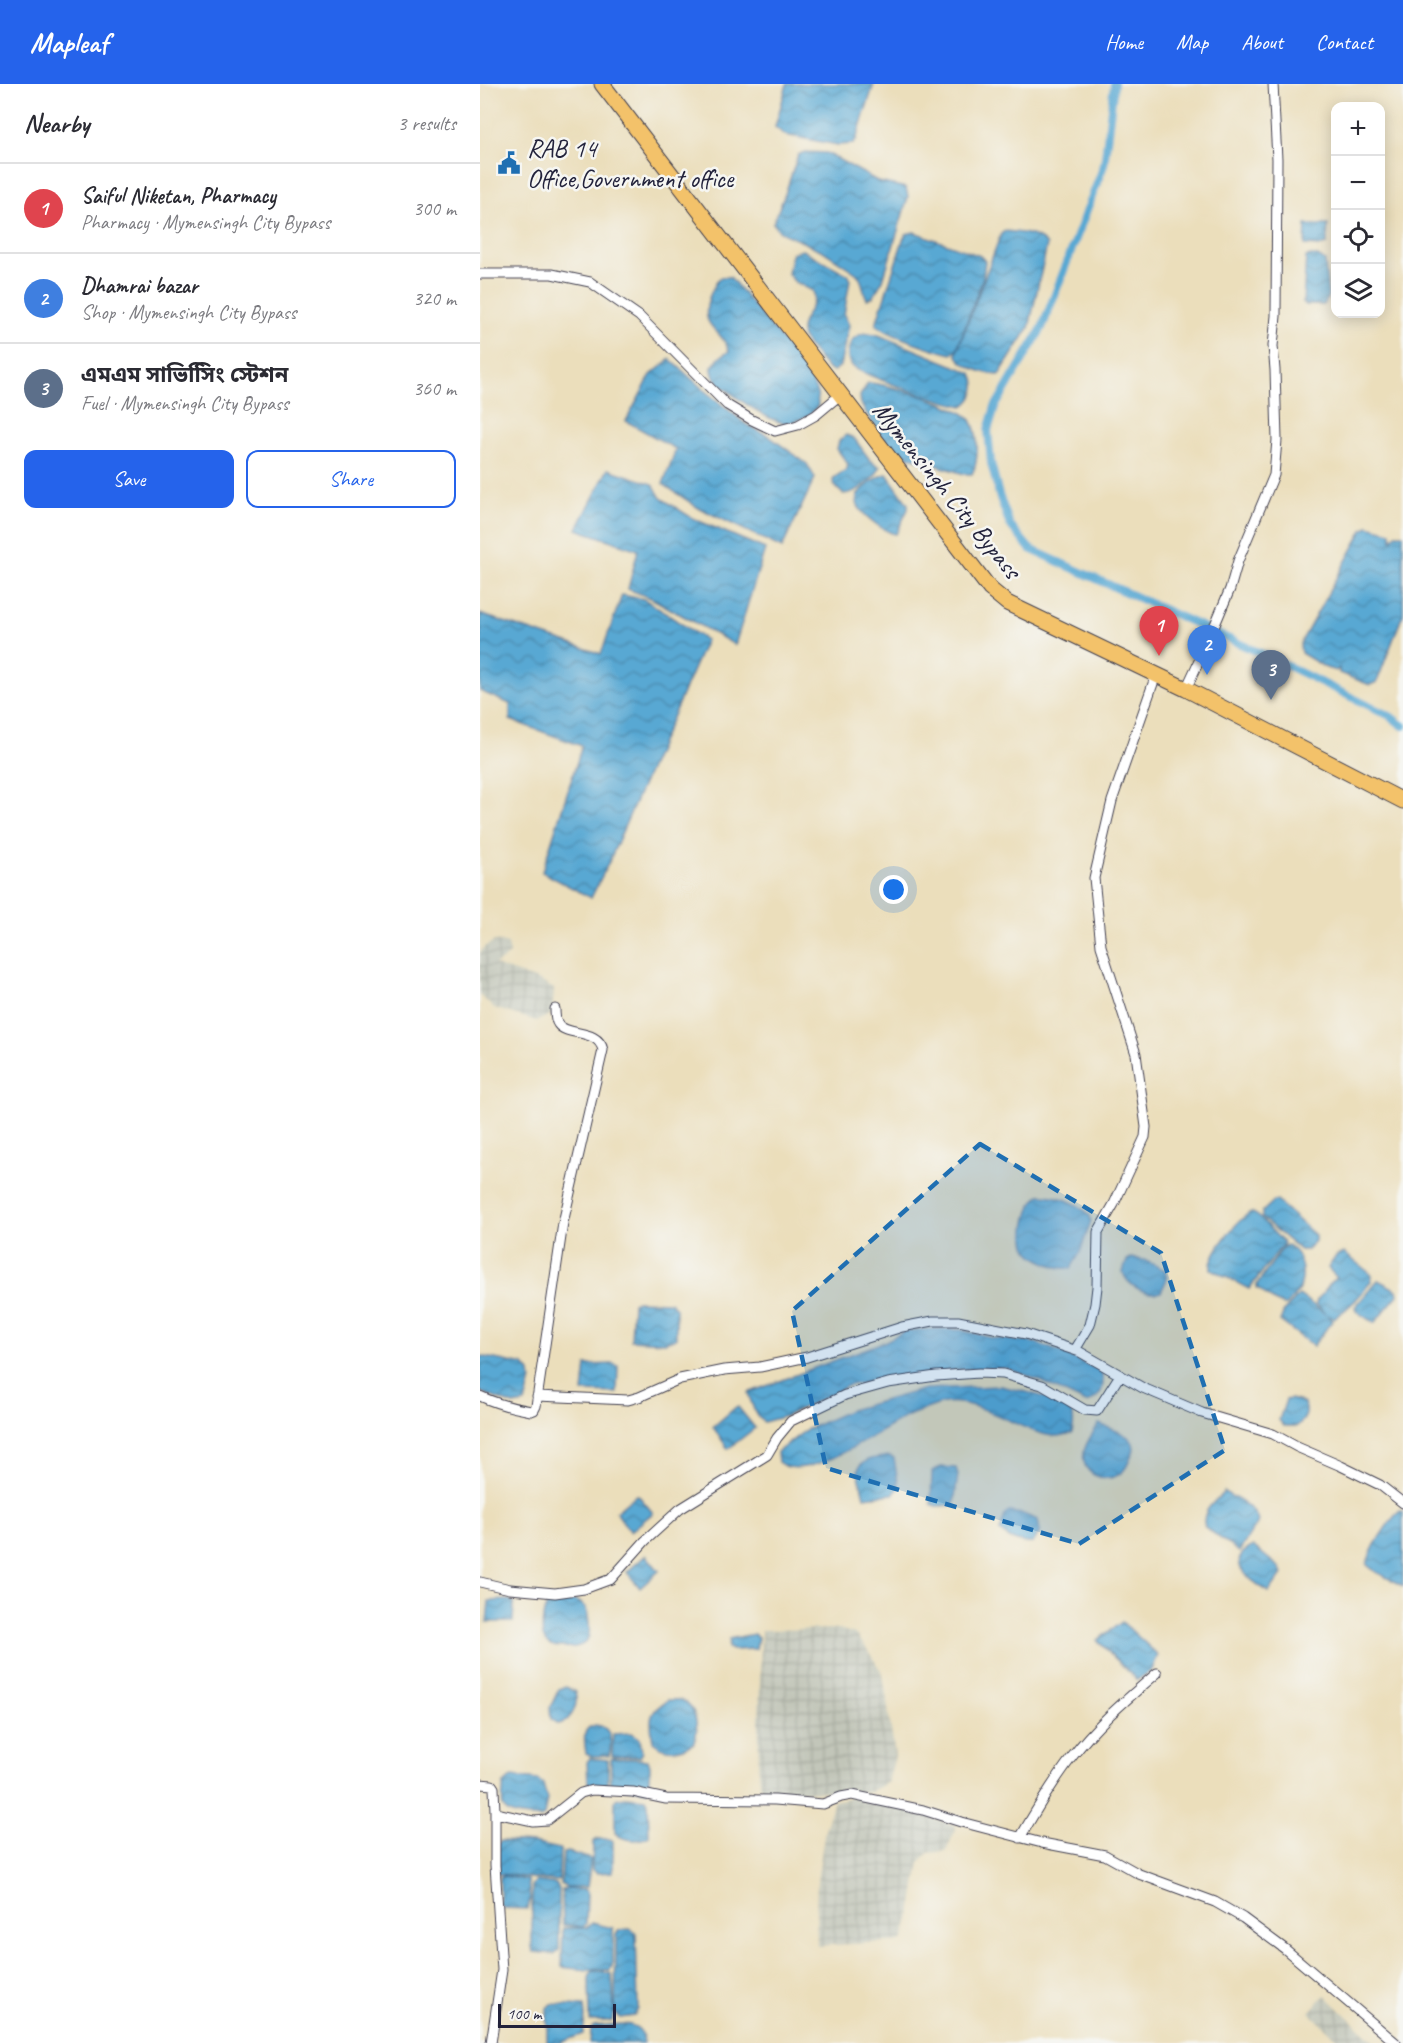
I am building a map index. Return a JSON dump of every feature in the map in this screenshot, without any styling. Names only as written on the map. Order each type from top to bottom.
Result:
[{"type":"highway","name":"Mymensingh City Bypass","points":[[602,84],[990,589],[1007,603],[1186,689],[1403,801]]},
{"type":"street","points":[[1186,689],[1220,614],[1238,561],[1274,475],[1277,440],[1273,346],[1276,316],[1277,159],[1273,84]]},
{"type":"street","points":[[480,274],[552,274],[590,282],[639,316],[727,405],[775,431],[798,425],[816,416],[840,395]]},
{"type":"street","points":[[1075,1350],[1090,1325],[1095,1304],[1098,1232],[1114,1204],[1145,1137],[1146,1127],[1136,1054],[1101,946],[1094,878],[1112,801],[1156,675]]},
{"type":"street","points":[[480,1396],[497,1404],[531,1411],[536,1406],[563,1223],[603,1050],[600,1042],[590,1036],[560,1026],[555,1009]]},
{"type":"street","points":[[537,1396],[628,1400],[680,1379],[724,1370],[760,1367],[807,1357],[902,1327],[933,1321],[958,1321],[1026,1334],[1075,1350],[1143,1388],[1202,1413],[1273,1434],[1380,1485],[1403,1503]]},
{"type":"street","points":[[480,1582],[510,1589],[555,1593],[584,1589],[611,1579],[639,1546],[680,1509],[767,1455],[791,1421],[845,1395],[888,1383],[936,1376],[1003,1374],[1042,1385],[1085,1410],[1097,1411],[1120,1375]]},
{"type":"street","points":[[1020,1838],[1044,1796],[1073,1756],[1112,1713],[1157,1673]]},
{"type":"street","points":[[480,1784],[492,1785],[496,1803],[495,1865],[501,1970],[491,2043]]},
{"type":"street","points":[[495,1811],[520,1819],[547,1820],[581,1793],[592,1790],[633,1792],[666,1799],[775,1800],[823,1804],[852,1795],[923,1810],[1020,1838],[1105,1855],[1139,1874],[1215,1902],[1243,1918],[1285,1949],[1396,2043]]},
{"type":"highlighted area","points":[[980,1144],[1161,1253],[1225,1450],[1079,1544],[826,1468],[792,1311]]},
{"type":"shaded area","points":[[495,941],[508,944],[510,954],[495,965],[540,981],[554,989],[552,1014],[537,1021],[494,1008],[480,995],[480,953],[484,947]]},
{"type":"shaded area","points":[[839,1629],[855,1634],[883,1674],[895,1756],[888,1782],[870,1792],[761,1791],[758,1772],[761,1630]]},
{"type":"shaded area","points":[[852,1797],[885,1803],[954,1825],[955,1831],[946,1851],[928,1853],[920,1862],[913,1904],[903,1941],[817,1946],[817,1881],[825,1830],[834,1801]]},
{"type":"shaded area","points":[[1325,1995],[1375,2043],[1341,2043],[1309,2012]]},
{"type":"water","points":[[787,84],[874,84],[853,144],[838,145],[785,135],[775,127]]},
{"type":"water","points":[[805,152],[827,153],[879,182],[906,188],[908,197],[883,280],[873,297],[867,299],[856,273],[823,251],[780,232],[773,223],[798,155]]},
{"type":"water","points":[[1306,225],[1328,225],[1327,244],[1305,245]]},
{"type":"water","points":[[1005,231],[1034,236],[1047,245],[1029,328],[999,375],[974,369],[963,363],[956,354],[1001,234]]},
{"type":"water","points":[[914,232],[980,256],[985,261],[983,277],[957,349],[952,354],[900,337],[876,324],[903,240],[906,234]]},
{"type":"water","points":[[802,250],[849,275],[844,315],[849,325],[840,366],[834,371],[829,370],[810,349],[802,336],[802,324],[813,303],[813,291],[795,282],[788,274],[792,253]]},
{"type":"water","points":[[1318,256],[1325,261],[1328,296],[1324,305],[1306,305],[1303,302],[1306,257]]},
{"type":"water","points":[[721,277],[730,277],[803,365],[817,392],[818,406],[804,418],[795,422],[778,422],[739,399],[715,378],[712,367],[729,351],[707,316],[709,298]]},
{"type":"water","points":[[865,333],[876,334],[972,373],[975,382],[973,396],[963,406],[905,389],[852,366],[848,357],[851,342]]},
{"type":"water","points":[[670,359],[747,425],[767,435],[807,464],[815,478],[782,548],[697,507],[663,484],[676,449],[626,421],[651,375]]},
{"type":"water","points":[[868,383],[890,387],[939,402],[971,420],[977,439],[976,462],[972,474],[964,474],[895,452],[878,433],[861,404],[860,396]]},
{"type":"water","points":[[846,435],[854,438],[870,460],[880,467],[865,485],[843,494],[834,485],[833,480],[847,469],[848,464],[837,449],[839,441]]},
{"type":"water","points":[[608,469],[653,484],[661,498],[692,518],[765,549],[735,645],[651,598],[628,589],[638,550],[577,529]]},
{"type":"water","points":[[887,474],[908,504],[908,509],[896,534],[885,530],[871,520],[857,502],[860,491],[878,477]]},
{"type":"water","points":[[1368,526],[1391,532],[1392,540],[1396,534],[1403,534],[1403,614],[1377,682],[1370,685],[1339,673],[1339,668],[1336,671],[1326,668],[1301,653],[1300,644],[1363,530]]},
{"type":"water","points":[[622,595],[644,599],[706,640],[591,898],[542,872],[582,746],[510,720],[510,704],[480,691],[480,614],[601,654]]},
{"type":"water","points":[[1040,1195],[1067,1200],[1090,1216],[1091,1221],[1080,1253],[1071,1268],[1059,1267],[1039,1259],[1026,1245],[1027,1218],[1032,1204]]},
{"type":"water","points":[[1277,1201],[1315,1235],[1315,1241],[1307,1250],[1300,1250],[1262,1218],[1262,1212]]},
{"type":"water","points":[[1249,1213],[1258,1216],[1284,1243],[1249,1289],[1211,1269],[1214,1255],[1219,1247]]},
{"type":"water","points":[[1288,1245],[1300,1261],[1302,1281],[1296,1294],[1286,1305],[1283,1305],[1257,1288],[1257,1284],[1284,1246]]},
{"type":"water","points":[[1344,1253],[1371,1274],[1371,1281],[1354,1301],[1334,1318],[1327,1315],[1333,1320],[1313,1346],[1280,1321],[1284,1311],[1299,1295],[1326,1314],[1316,1304],[1317,1300],[1336,1277],[1328,1268],[1336,1256]]},
{"type":"water","points":[[1131,1258],[1144,1260],[1165,1270],[1167,1279],[1161,1292],[1150,1293],[1138,1289],[1128,1281],[1123,1272],[1127,1260]]},
{"type":"water","points":[[1378,1280],[1397,1290],[1398,1295],[1374,1323],[1356,1311],[1355,1307]]},
{"type":"water","points":[[637,1301],[670,1302],[676,1308],[676,1338],[665,1342],[631,1340],[633,1303]]},
{"type":"water","points":[[961,1330],[992,1338],[1036,1343],[1058,1351],[1101,1371],[1103,1382],[1101,1391],[1099,1395],[1086,1403],[1029,1376],[1005,1368],[966,1369],[849,1385],[786,1416],[764,1422],[754,1409],[748,1393],[886,1341],[905,1331]]},
{"type":"water","points":[[480,1356],[524,1365],[530,1372],[531,1380],[525,1403],[513,1405],[480,1392]]},
{"type":"water","points":[[613,1364],[618,1366],[617,1393],[583,1392],[586,1365]]},
{"type":"water","points":[[1000,1386],[1060,1403],[1072,1414],[1074,1422],[1072,1433],[1058,1436],[1045,1435],[969,1405],[940,1404],[910,1415],[825,1461],[807,1467],[791,1467],[778,1462],[777,1452],[806,1430],[850,1410],[925,1389]]},
{"type":"water","points":[[1286,1400],[1304,1403],[1305,1406],[1305,1416],[1297,1426],[1284,1426],[1279,1420]]},
{"type":"water","points":[[736,1407],[755,1428],[728,1449],[713,1427]]},
{"type":"water","points":[[1099,1424],[1125,1435],[1134,1444],[1133,1453],[1125,1469],[1111,1478],[1096,1476],[1085,1466],[1086,1445]]},
{"type":"water","points":[[889,1456],[894,1458],[899,1488],[893,1494],[864,1497],[858,1471],[860,1465],[870,1459]]},
{"type":"water","points":[[941,1467],[956,1468],[958,1474],[954,1505],[931,1504],[932,1471]]},
{"type":"water","points":[[1224,1492],[1249,1508],[1258,1522],[1239,1552],[1205,1527],[1206,1512]]},
{"type":"water","points":[[636,1495],[653,1513],[630,1532],[616,1512]]},
{"type":"water","points":[[1400,1511],[1403,1511],[1403,1586],[1367,1565],[1380,1536]]},
{"type":"water","points":[[1009,1512],[1038,1520],[1040,1531],[1033,1543],[1015,1540],[1000,1531],[1005,1515]]},
{"type":"water","points":[[1253,1546],[1280,1568],[1282,1574],[1269,1592],[1248,1577],[1240,1565],[1244,1552]]},
{"type":"water","points":[[646,1555],[659,1571],[640,1588],[627,1572]]},
{"type":"water","points":[[510,1600],[514,1602],[513,1622],[487,1622],[489,1601]]},
{"type":"water","points":[[560,1600],[578,1602],[587,1611],[589,1631],[583,1644],[557,1647],[546,1642],[542,1622],[546,1607],[548,1603]]},
{"type":"water","points":[[1122,1622],[1158,1655],[1152,1670],[1137,1680],[1097,1640]]},
{"type":"water","points":[[754,1634],[758,1637],[756,1649],[732,1650],[728,1648],[729,1639]]},
{"type":"water","points":[[566,1687],[575,1692],[576,1702],[571,1716],[559,1724],[551,1719],[550,1708],[559,1689]]},
{"type":"water","points":[[668,1700],[683,1701],[688,1704],[696,1719],[694,1743],[683,1748],[673,1750],[662,1748],[653,1742],[651,1728],[653,1713]]},
{"type":"water","points":[[596,1725],[606,1729],[610,1736],[609,1756],[586,1754],[586,1732],[591,1726]]},
{"type":"water","points":[[631,1733],[640,1739],[642,1752],[639,1757],[612,1756],[613,1734]]},
{"type":"water","points":[[590,1758],[608,1760],[608,1786],[593,1787],[588,1784],[587,1762]]},
{"type":"water","points":[[611,1759],[648,1760],[650,1789],[647,1791],[611,1786]]},
{"type":"water","points":[[512,1777],[538,1780],[543,1784],[547,1799],[544,1816],[540,1818],[519,1816],[505,1810],[502,1803],[503,1785]]},
{"type":"water","points":[[625,1797],[646,1799],[649,1836],[632,1840],[622,1838],[615,1833],[615,1802],[616,1799]]},
{"type":"water","points":[[598,1839],[613,1841],[612,1872],[596,1873],[592,1870],[593,1842]]},
{"type":"water","points":[[501,1841],[533,1843],[560,1849],[559,1880],[498,1874],[497,1844]]},
{"type":"water","points":[[568,1852],[591,1859],[587,1887],[566,1887],[561,1884],[563,1853]]},
{"type":"water","points":[[500,1877],[528,1880],[530,1899],[528,1909],[500,1906]]},
{"type":"water","points":[[536,1881],[556,1884],[559,1889],[559,1950],[555,1954],[534,1952],[532,1947],[532,1886]]},
{"type":"water","points":[[567,1888],[587,1892],[586,1924],[583,1927],[563,1925],[562,1890]]},
{"type":"water","points":[[592,1923],[613,1928],[613,1964],[610,1970],[562,1967],[563,1928],[586,1928]]},
{"type":"water","points":[[630,1929],[636,1933],[638,2009],[634,2016],[620,2018],[615,2014],[616,1935],[619,1930]]},
{"type":"water","points":[[593,1971],[612,1974],[614,2009],[612,2021],[590,2021],[589,1979]]},
{"type":"water","points":[[551,2004],[584,2006],[583,2034],[559,2043],[547,2042],[547,2008]]},
{"type":"water","points":[[624,2024],[638,2029],[644,2043],[590,2043],[591,2029],[594,2026]]},
{"type":"waterway","points":[[1114,84],[1104,165],[1042,328],[995,407],[988,430],[991,463],[1010,525],[1030,549],[1267,656],[1390,716],[1403,726]]},
{"type":"place","name":"RAB 14 Office,Government office","points":[[509,163]]},
{"type":"place","name":"Saiful Niketan, Pharmacy","points":[[1159,656]]},
{"type":"place","name":"Dhamrai bazar","points":[[1207,675]]},
{"type":"place","name":"এমএম সাভ‌িসি‌িং স্ট‌েশন","points":[[1271,700]]}]
